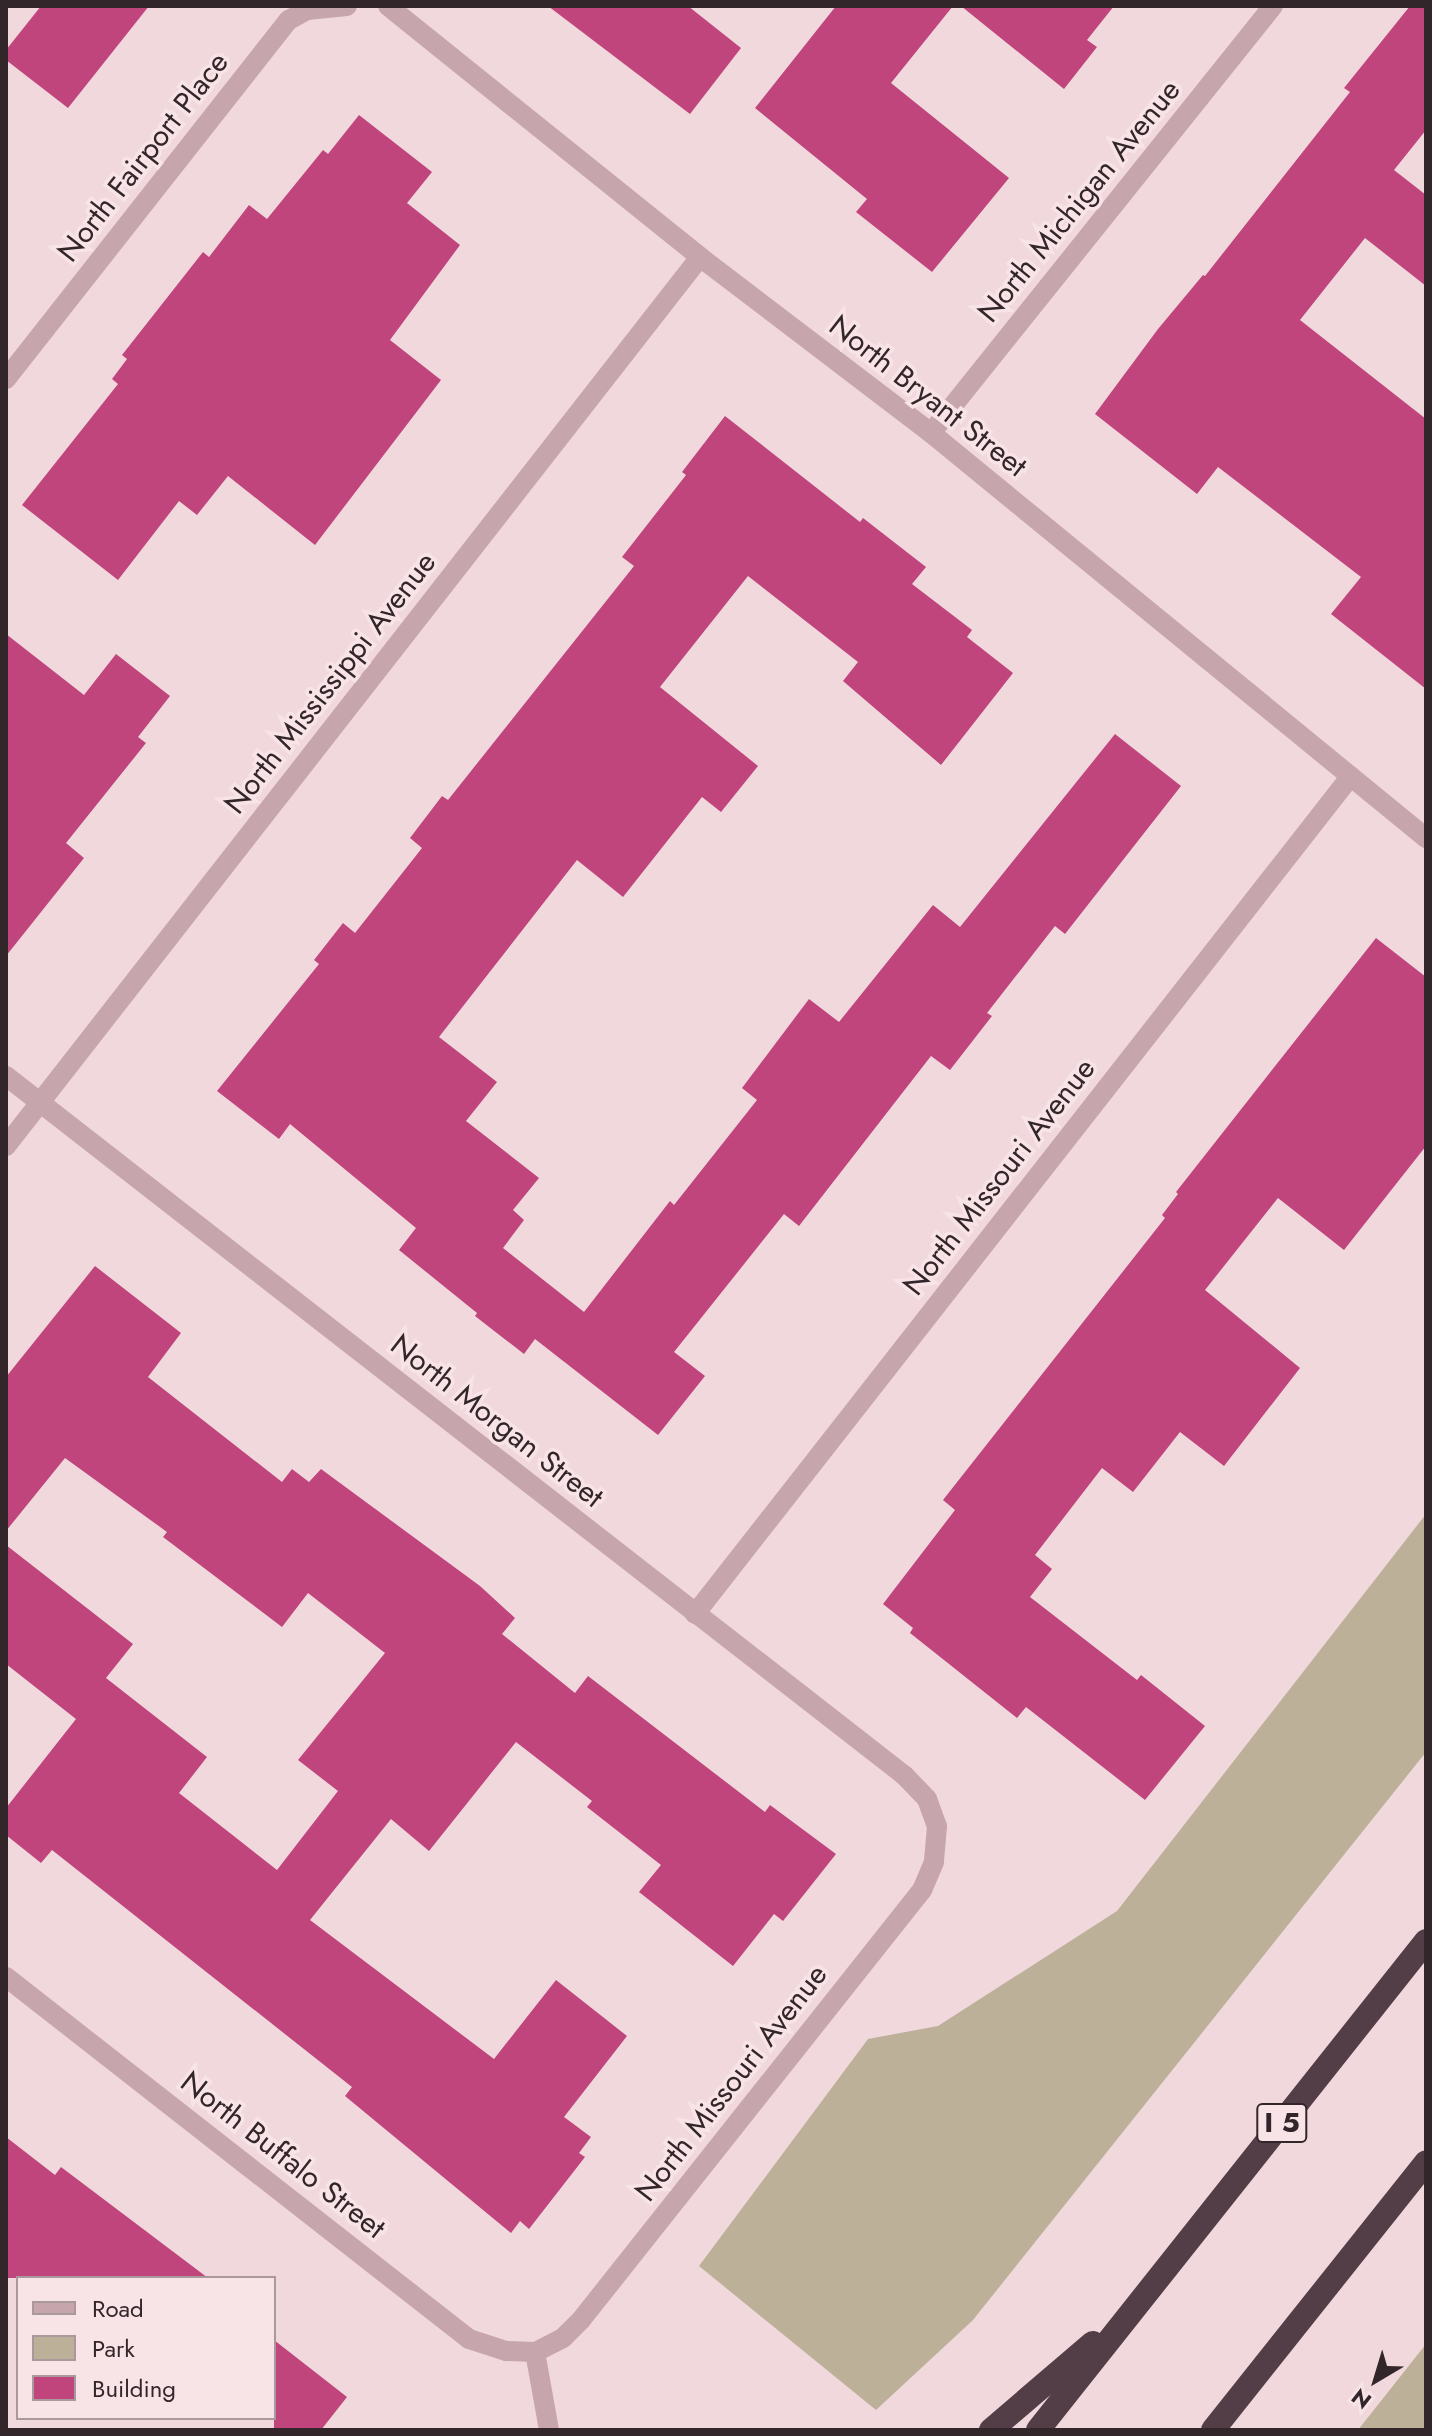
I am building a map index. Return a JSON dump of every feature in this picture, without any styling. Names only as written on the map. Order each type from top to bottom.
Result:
[{"type":"highway","name":"I 5","points":[[1038,2430],[1426,1941]]},
{"type":"highway","points":[[1213,2430],[1426,2162]]},
{"type":"highway","points":[[991,2430],[1138,2305]]},
{"type":"street","name":"North Fairport Place","points":[[6,379],[289,20],[307,10],[347,6]]},
{"type":"street","name":"North Bryant Street","points":[[388,6],[700,257],[931,433],[1426,838]]},
{"type":"street","name":"North Michigan Avenue","points":[[931,433],[1273,6]]},
{"type":"street","name":"North Mississippi Avenue","points":[[6,1146],[700,257]]},
{"type":"street","name":"North Missouri Avenue","points":[[695,1614],[1350,777]]},
{"type":"street","name":"North Morgan Street","points":[[6,1076],[904,1775],[927,1799],[937,1826]]},
{"type":"street","name":"North Missouri Avenue","points":[[535,2352],[563,2338],[581,2320],[922,1890],[934,1862],[937,1826]]},
{"type":"street","name":"North Buffalo Street","points":[[6,1977],[469,2339],[506,2351],[535,2352]]},
{"type":"street","points":[[535,2352],[549,2430]]},
{"type":"green space","points":[[1426,1514],[1426,1752],[973,2320],[876,2410],[699,2266],[868,2039],[938,2026],[1117,1911]]},
{"type":"green space","points":[[1426,2344],[1426,2430],[1358,2430]]},
{"type":"building","points":[[41,6],[149,6],[68,108],[6,60],[6,50]]},
{"type":"building","points":[[548,6],[688,6],[741,48],[690,114]]},
{"type":"building","points":[[836,6],[953,6],[891,83],[1009,178],[932,272],[856,212],[867,199],[755,108]]},
{"type":"building","points":[[961,6],[1114,6],[1087,40],[1097,47],[1064,89]]},
{"type":"building","points":[[1410,6],[1426,6],[1426,130],[1394,170],[1426,195],[1426,286],[1365,238],[1300,320],[1426,419],[1426,689],[1331,614],[1361,577],[1218,467],[1197,494],[1095,414],[1158,329],[1205,276],[1350,92],[1344,88]]},
{"type":"building","points":[[359,115],[432,172],[407,203],[460,245],[390,340],[441,380],[315,545],[228,476],[197,515],[179,501],[118,580],[22,505],[118,384],[112,379],[127,359],[122,355],[203,252],[209,257],[249,205],[267,219],[323,150],[328,154]]},
{"type":"building","points":[[725,416],[860,522],[863,518],[926,567],[912,584],[972,630],[967,637],[1013,673],[941,765],[843,681],[858,662],[748,576],[660,687],[758,766],[721,812],[702,797],[623,897],[577,860],[439,1037],[497,1082],[466,1121],[539,1178],[513,1210],[524,1220],[503,1248],[584,1312],[670,1201],[674,1205],[757,1100],[742,1088],[809,999],[839,1022],[933,905],[960,927],[1115,734],[1181,786],[1065,934],[1055,926],[987,1013],[992,1016],[950,1070],[931,1056],[799,1226],[784,1214],[674,1352],[705,1376],[658,1435],[535,1339],[524,1354],[475,1316],[477,1313],[399,1250],[416,1228],[290,1124],[279,1139],[217,1091],[319,964],[314,960],[343,923],[355,933],[422,848],[410,838],[442,796],[448,800],[634,566],[622,557],[686,475],[682,472]]},
{"type":"building","points":[[6,634],[84,695],[116,654],[170,696],[138,737],[146,743],[66,843],[84,858],[6,956]]},
{"type":"building","points":[[1376,938],[1426,977],[1426,1146],[1344,1250],[1278,1198],[1205,1290],[1300,1368],[1224,1466],[1180,1432],[1133,1492],[1102,1468],[1035,1555],[1052,1569],[1030,1597],[1137,1680],[1141,1675],[1205,1726],[1145,1800],[1026,1707],[1017,1718],[910,1633],[913,1628],[883,1604],[955,1510],[943,1500],[1165,1218],[1162,1215],[1178,1194],[1176,1192]]},
{"type":"building","points":[[95,1266],[181,1333],[148,1377],[282,1482],[292,1469],[309,1482],[321,1469],[480,1586],[515,1618],[502,1634],[575,1693],[588,1676],[765,1812],[770,1805],[836,1854],[783,1921],[774,1914],[733,1966],[639,1892],[661,1865],[587,1807],[592,1801],[516,1742],[429,1851],[391,1819],[310,1920],[494,2059],[556,1980],[627,2036],[564,2117],[591,2137],[579,2153],[585,2157],[529,2229],[520,2221],[511,2233],[345,2096],[352,2087],[52,1850],[41,1863],[6,1835],[6,1808],[76,1719],[6,1664],[6,1545],[133,1644],[106,1678],[207,1757],[179,1793],[277,1870],[338,1791],[298,1760],[385,1653],[308,1593],[282,1627],[163,1537],[167,1532],[65,1458],[6,1531],[6,1377]]},
{"type":"building","points":[[6,2137],[55,2175],[61,2167],[205,2276],[16,2276],[6,2278]]},
{"type":"building","points":[[276,2342],[347,2397],[321,2430],[274,2430]]}]
